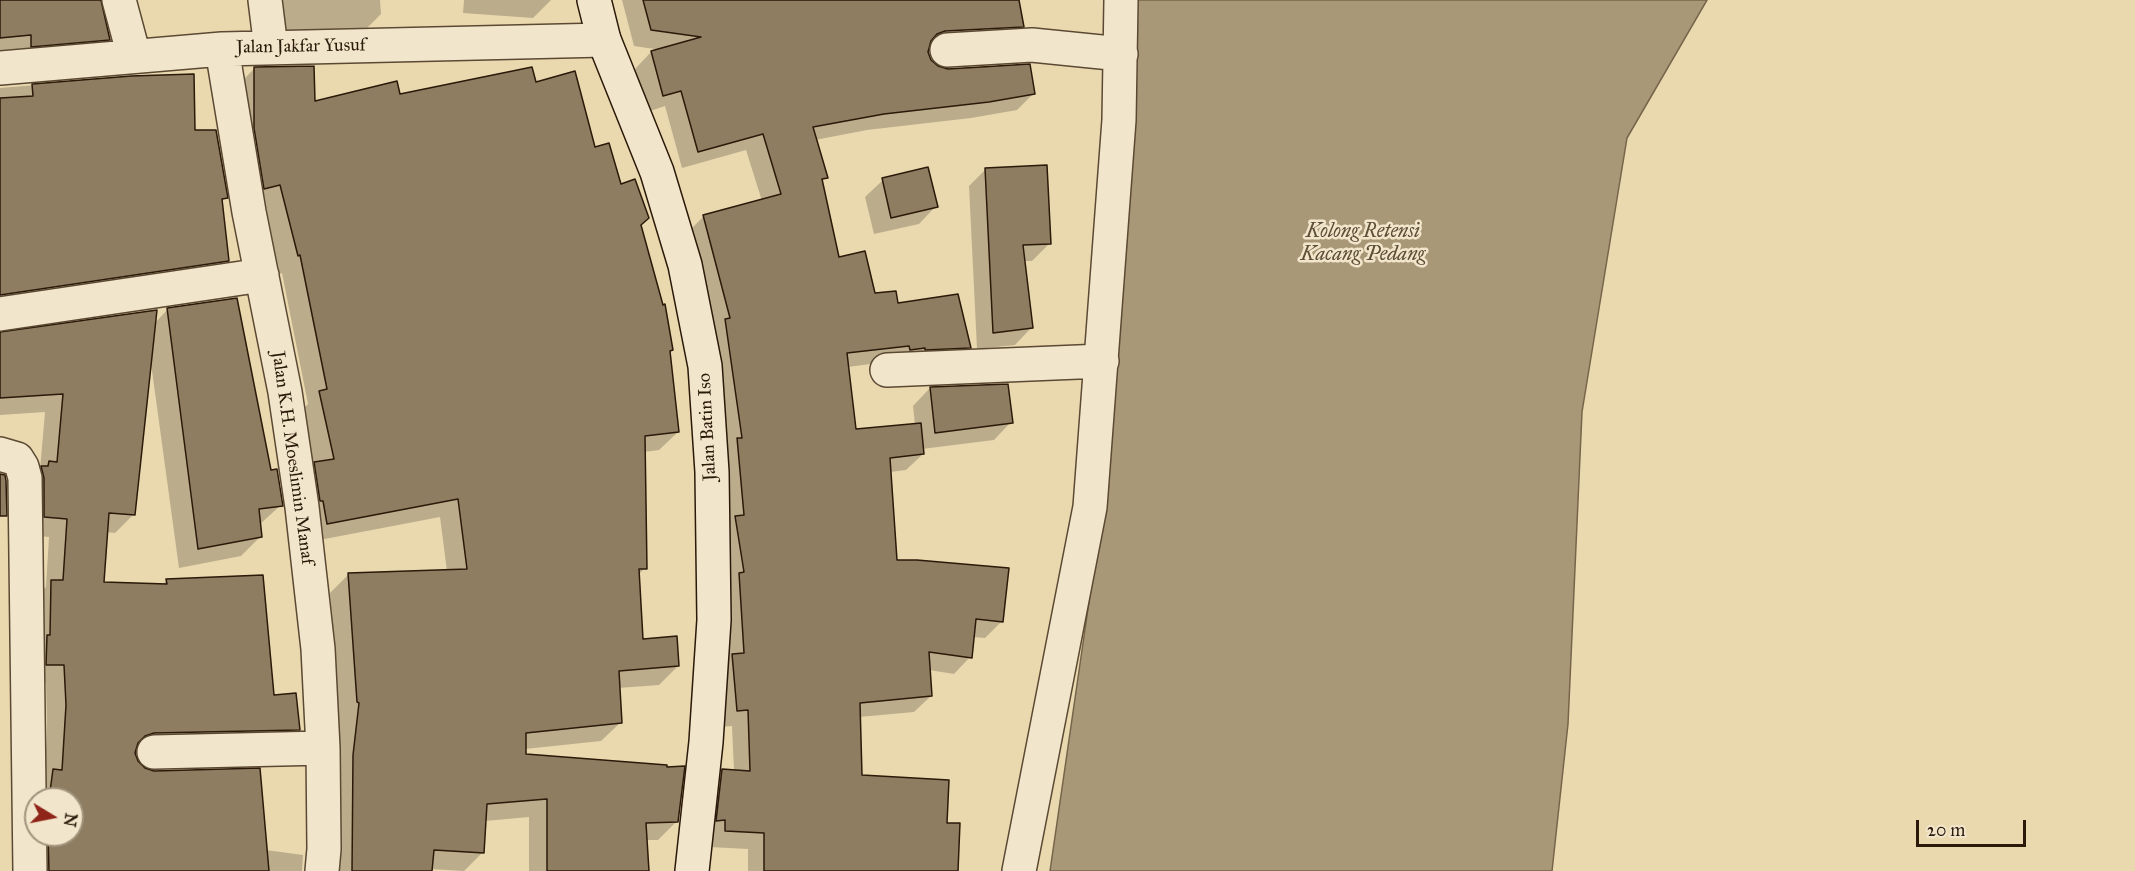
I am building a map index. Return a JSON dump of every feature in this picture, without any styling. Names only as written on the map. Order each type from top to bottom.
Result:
[{"type":"street","points":[[119,0],[134,56]]},
{"type":"street","points":[[265,0],[271,48]]},
{"type":"street","name":"Jalan Batin Iso","points":[[594,0],[604,40],[657,172],[686,265],[705,366],[712,472],[714,620],[706,742],[692,871]]},
{"type":"street","points":[[1019,871],[1090,507],[1119,120],[1121,0]]},
{"type":"street","name":"Jalan Jakfar Yusuf","points":[[0,68],[222,49],[604,40]]},
{"type":"street","points":[[947,50],[1032,45],[1121,54]]},
{"type":"street","name":"Jalan K.H. Moeslimin Manaf","points":[[222,49],[249,212],[285,392],[302,507],[318,649],[323,748],[324,849],[322,871]]},
{"type":"street","points":[[0,314],[262,275]]},
{"type":"street","points":[[887,370],[1102,361]]},
{"type":"street","points":[[0,454],[17,459],[25,478],[30,871]]},
{"type":"street","points":[[154,752],[323,748]]},
{"type":"water","name":"Kolong Retensi Kacang Pedang","points":[[1132,0],[1707,0],[1627,138],[1582,412],[1568,724],[1552,871],[1050,871],[1102,512]]},
{"type":"building","points":[[0,0],[101,0],[110,40],[31,47],[31,35],[0,38]]},
{"type":"building","points":[[643,0],[1019,0],[1024,27],[945,31],[937,34],[931,41],[928,52],[931,60],[938,66],[948,69],[1030,64],[1035,94],[989,102],[884,114],[813,127],[828,178],[822,179],[839,257],[865,251],[875,293],[896,291],[898,303],[958,294],[971,348],[910,350],[909,346],[847,353],[856,429],[921,423],[924,454],[890,458],[897,560],[1009,568],[1003,622],[976,619],[972,658],[929,652],[932,696],[860,703],[862,775],[949,780],[947,823],[960,823],[958,871],[764,871],[764,833],[725,831],[725,820],[716,821],[722,769],[750,771],[748,710],[737,711],[732,654],[744,653],[739,573],[744,572],[735,516],[744,515],[737,438],[742,438],[725,319],[730,318],[703,215],[781,194],[763,134],[698,152],[681,91],[663,96],[651,51],[701,37],[651,30]]},
{"type":"building","points":[[314,66],[315,101],[397,81],[400,94],[532,67],[536,82],[575,71],[595,147],[609,143],[621,184],[635,179],[649,218],[641,225],[663,305],[665,304],[673,350],[670,351],[679,432],[645,436],[647,569],[639,569],[643,639],[677,636],[679,666],[619,671],[622,723],[526,733],[526,754],[667,765],[667,767],[685,766],[678,822],[646,823],[649,871],[547,871],[547,799],[487,804],[484,853],[434,850],[432,871],[352,871],[353,755],[359,703],[357,702],[348,573],[467,569],[458,499],[327,524],[323,501],[320,501],[314,462],[334,459],[319,391],[327,389],[300,255],[298,256],[280,185],[264,189],[254,128],[254,67]]},
{"type":"building","points":[[194,74],[195,130],[216,130],[228,198],[222,199],[229,261],[0,295],[0,98],[33,96],[32,84],[131,76]]},
{"type":"building","points":[[1047,165],[1051,244],[1023,245],[1033,328],[993,333],[985,168]]},
{"type":"building","points":[[928,167],[938,207],[891,218],[882,178]]},
{"type":"building","points":[[237,298],[271,470],[277,469],[283,506],[259,509],[262,537],[198,549],[167,308]]},
{"type":"building","points":[[157,310],[135,515],[109,513],[104,582],[167,584],[166,579],[263,575],[274,695],[296,693],[300,730],[154,733],[145,736],[138,743],[135,753],[138,761],[145,768],[154,771],[260,768],[269,871],[49,871],[48,847],[84,847],[84,787],[51,787],[53,769],[62,770],[66,705],[64,665],[46,665],[47,635],[50,635],[51,580],[63,580],[67,519],[44,517],[44,478],[41,466],[48,466],[49,461],[57,462],[63,394],[0,398],[0,332]]},
{"type":"building","points":[[1008,384],[1013,423],[935,433],[930,387]]},
{"type":"building","points":[[0,474],[5,475],[6,481],[7,516],[0,516]]}]
